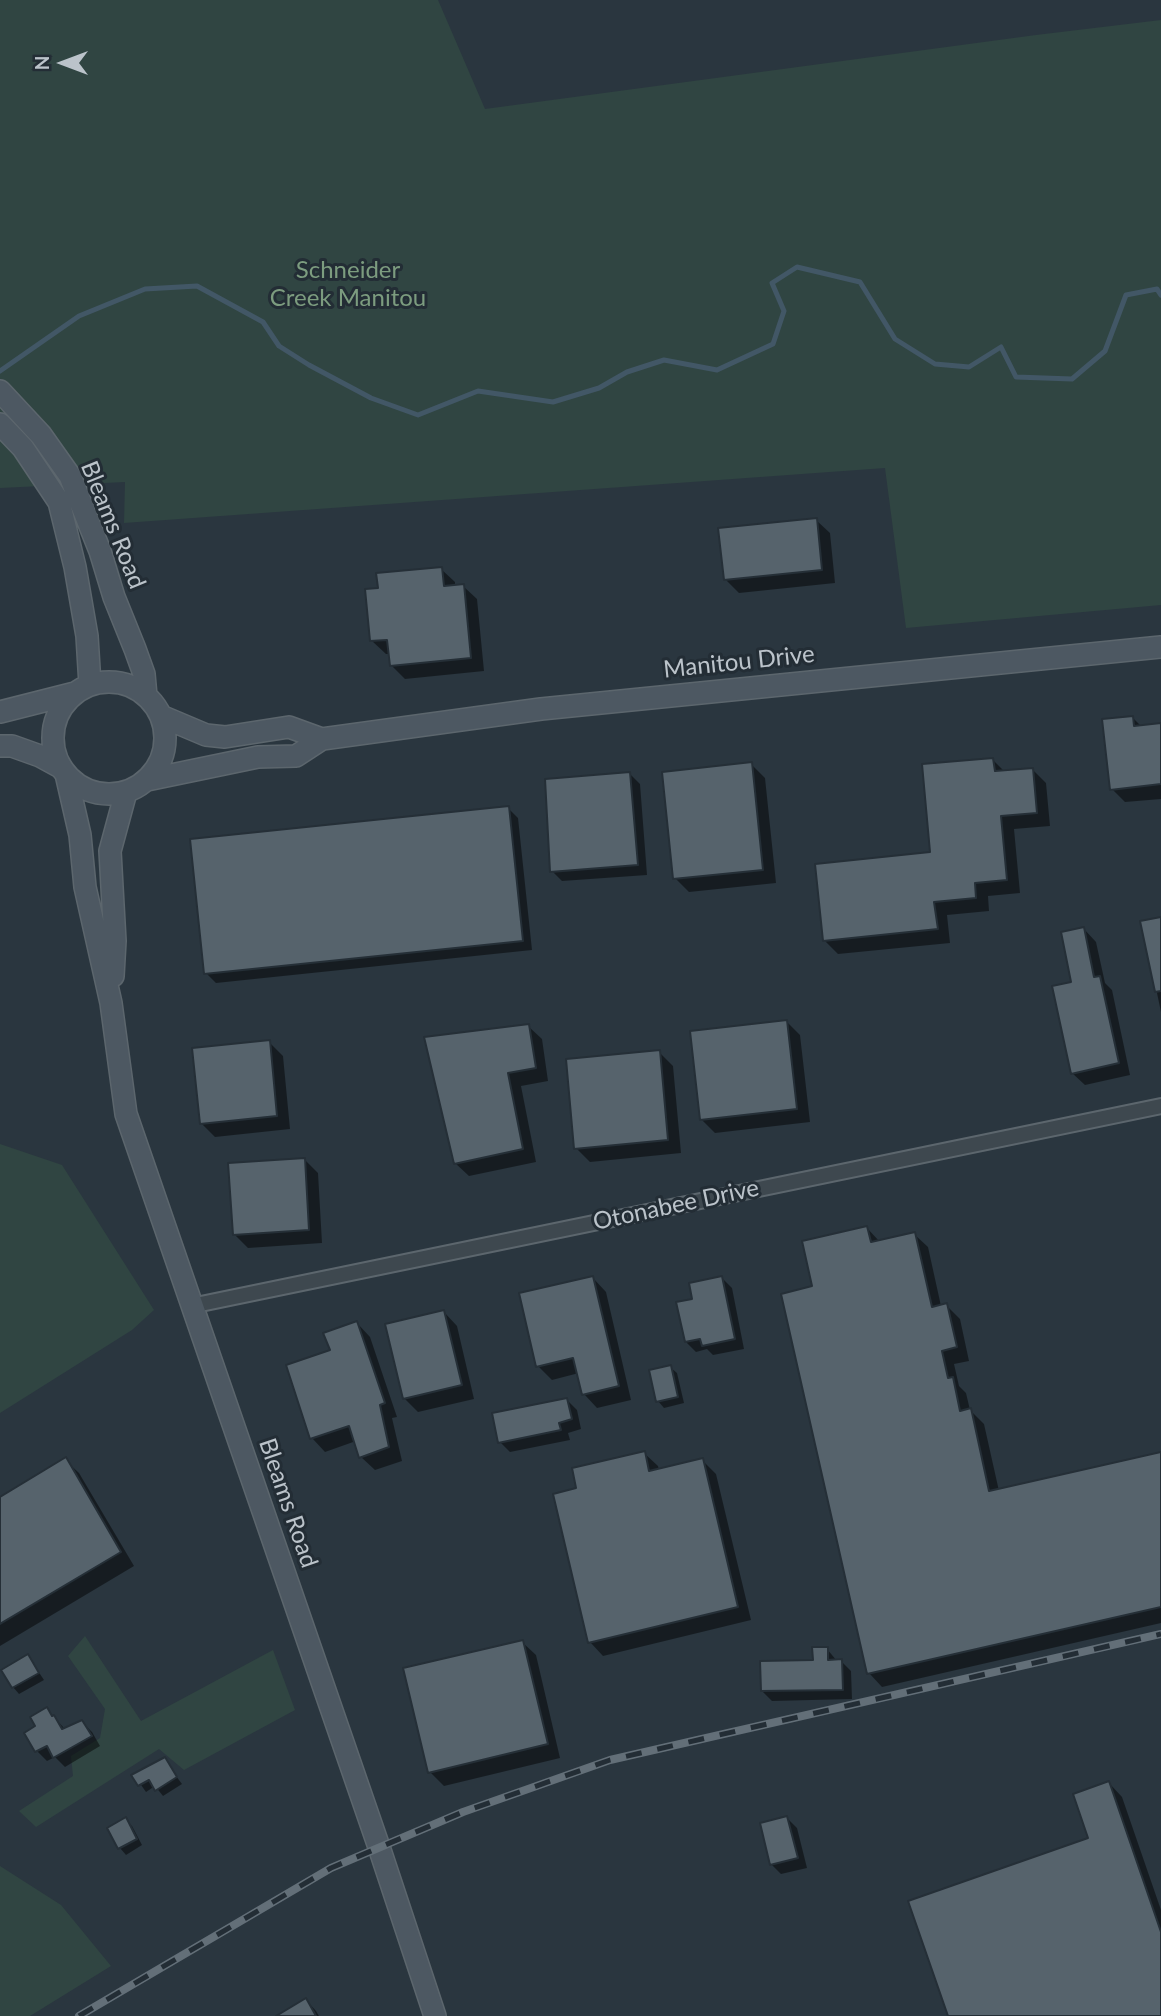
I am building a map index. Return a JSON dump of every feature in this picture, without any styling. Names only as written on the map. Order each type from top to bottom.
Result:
[{"type":"main road","name":"Bleams Road","points":[[0,391],[41,435],[69,476],[100,551],[114,597],[144,674],[146,696]]},
{"type":"main road","name":"Bleams Road","points":[[0,424],[23,448],[59,502],[78,581],[87,636],[83,689]]},
{"type":"main road","name":"Manitou Drive","points":[[147,780],[258,757],[296,756],[322,739],[549,708],[1161,647]]},
{"type":"main road","points":[[0,712],[110,682],[120,683],[146,696],[161,716],[165,735],[163,755],[147,780],[126,792],[104,794],[83,788],[64,771],[31,752],[12,746],[0,746]]},
{"type":"main road","points":[[64,771],[54,749],[54,728],[61,709],[83,689]]},
{"type":"main road","name":"Manitou Drive","points":[[161,716],[206,735],[225,737],[289,727],[322,739]]},
{"type":"main road","name":"Bleams Road","points":[[64,771],[80,835],[85,887],[111,1003],[125,1114],[435,2016]]},
{"type":"main road","name":"Bleams Road","points":[[111,1003],[115,941],[110,850],[126,792]]},
{"type":"street","name":"Otonabee Drive","points":[[191,1306],[1161,1106]]},
{"type":"green space","name":"Schneider Creek Manitou","points":[[0,0],[438,0],[485,109],[1161,20],[1161,605],[906,628],[885,468],[124,523],[125,482],[0,488]]},
{"type":"green space","points":[[0,1144],[62,1165],[154,1310],[132,1330],[0,1413]]},
{"type":"green space","points":[[85,1636],[141,1721],[273,1650],[295,1710],[184,1770],[159,1749],[36,1827],[19,1811],[73,1776],[71,1756],[100,1738],[105,1709],[68,1656]]},
{"type":"green space","points":[[0,1866],[61,1905],[111,1966],[30,2016],[0,2016]]},
{"type":"building","points":[[817,518],[822,570],[724,580],[718,528]]},
{"type":"building","points":[[442,567],[444,586],[464,584],[471,658],[390,666],[387,640],[370,641],[365,589],[378,588],[376,573]]},
{"type":"building","points":[[1133,716],[1134,726],[1161,723],[1161,784],[1110,790],[1102,719]]},
{"type":"building","points":[[993,758],[995,771],[1033,768],[1037,813],[1001,816],[1007,880],[975,883],[976,898],[934,902],[938,929],[823,941],[815,864],[930,852],[922,764]]},
{"type":"building","points":[[752,762],[763,870],[673,879],[662,772]]},
{"type":"building","points":[[630,772],[638,865],[550,872],[545,779]]},
{"type":"building","points":[[509,806],[523,941],[204,974],[190,839]]},
{"type":"building","points":[[1161,917],[1161,991],[1155,992],[1140,921]]},
{"type":"building","points":[[1084,927],[1094,977],[1100,976],[1119,1063],[1071,1074],[1052,986],[1071,982],[1061,932]]},
{"type":"building","points":[[787,1020],[797,1109],[700,1120],[690,1031]]},
{"type":"building","points":[[529,1024],[536,1068],[508,1073],[523,1149],[454,1164],[424,1037]]},
{"type":"building","points":[[270,1040],[277,1116],[200,1124],[192,1048]]},
{"type":"building","points":[[660,1050],[668,1140],[574,1149],[566,1059]]},
{"type":"building","points":[[305,1158],[309,1230],[233,1235],[228,1163]]},
{"type":"building","points":[[867,1226],[871,1242],[915,1232],[932,1307],[947,1303],[957,1347],[942,1351],[948,1378],[953,1377],[960,1411],[971,1408],[989,1491],[1161,1452],[1161,1607],[867,1674],[781,1294],[812,1286],[802,1241]]},
{"type":"building","points":[[593,1276],[619,1386],[582,1395],[573,1358],[536,1367],[519,1293]]},
{"type":"building","points":[[722,1276],[735,1339],[702,1346],[700,1339],[685,1342],[676,1302],[692,1299],[689,1283]]},
{"type":"building","points":[[444,1310],[462,1385],[403,1399],[385,1324]]},
{"type":"building","points":[[357,1321],[385,1403],[380,1405],[389,1447],[359,1458],[349,1426],[310,1439],[286,1365],[330,1350],[323,1333]]},
{"type":"building","points":[[671,1365],[678,1397],[656,1402],[649,1370]]},
{"type":"building","points":[[567,1398],[572,1419],[559,1423],[561,1430],[498,1443],[492,1413]]},
{"type":"building","points":[[645,1451],[649,1471],[703,1458],[738,1607],[588,1643],[553,1494],[576,1488],[572,1468]]},
{"type":"building","points":[[66,1457],[121,1552],[0,1624],[0,1497]]},
{"type":"building","points":[[523,1640],[548,1744],[428,1773],[403,1668]]},
{"type":"building","points":[[812,1647],[828,1647],[828,1660],[842,1659],[843,1690],[761,1691],[760,1661],[813,1660]]},
{"type":"building","points":[[28,1654],[39,1673],[12,1688],[1,1670]]},
{"type":"building","points":[[47,1707],[62,1729],[82,1720],[92,1736],[53,1758],[47,1746],[35,1752],[24,1733],[35,1726],[30,1717]]},
{"type":"building","points":[[165,1757],[177,1777],[155,1791],[149,1780],[138,1786],[131,1775]]},
{"type":"building","points":[[1109,1781],[1161,1932],[1161,2016],[948,2016],[908,1901],[1088,1838],[1073,1794]]},
{"type":"building","points":[[787,1816],[798,1858],[770,1865],[760,1823]]},
{"type":"building","points":[[126,1817],[137,1839],[118,1849],[107,1828]]},
{"type":"building","points":[[306,1998],[316,2016],[276,2016]]},
{"type":"waterway","points":[[0,371],[79,316],[145,289],[197,286],[263,322],[279,346],[309,365],[371,398],[418,415],[478,391],[553,402],[599,388],[627,372],[664,360],[717,370],[773,344],[784,311],[772,283],[797,267],[860,282],[895,339],[935,364],[969,367],[1001,347],[1016,377],[1072,379],[1105,351],[1126,295],[1157,289],[1161,295]]},
{"type":"railway","points":[[79,2016],[331,1868],[463,1812],[610,1760],[1161,1634]]}]
